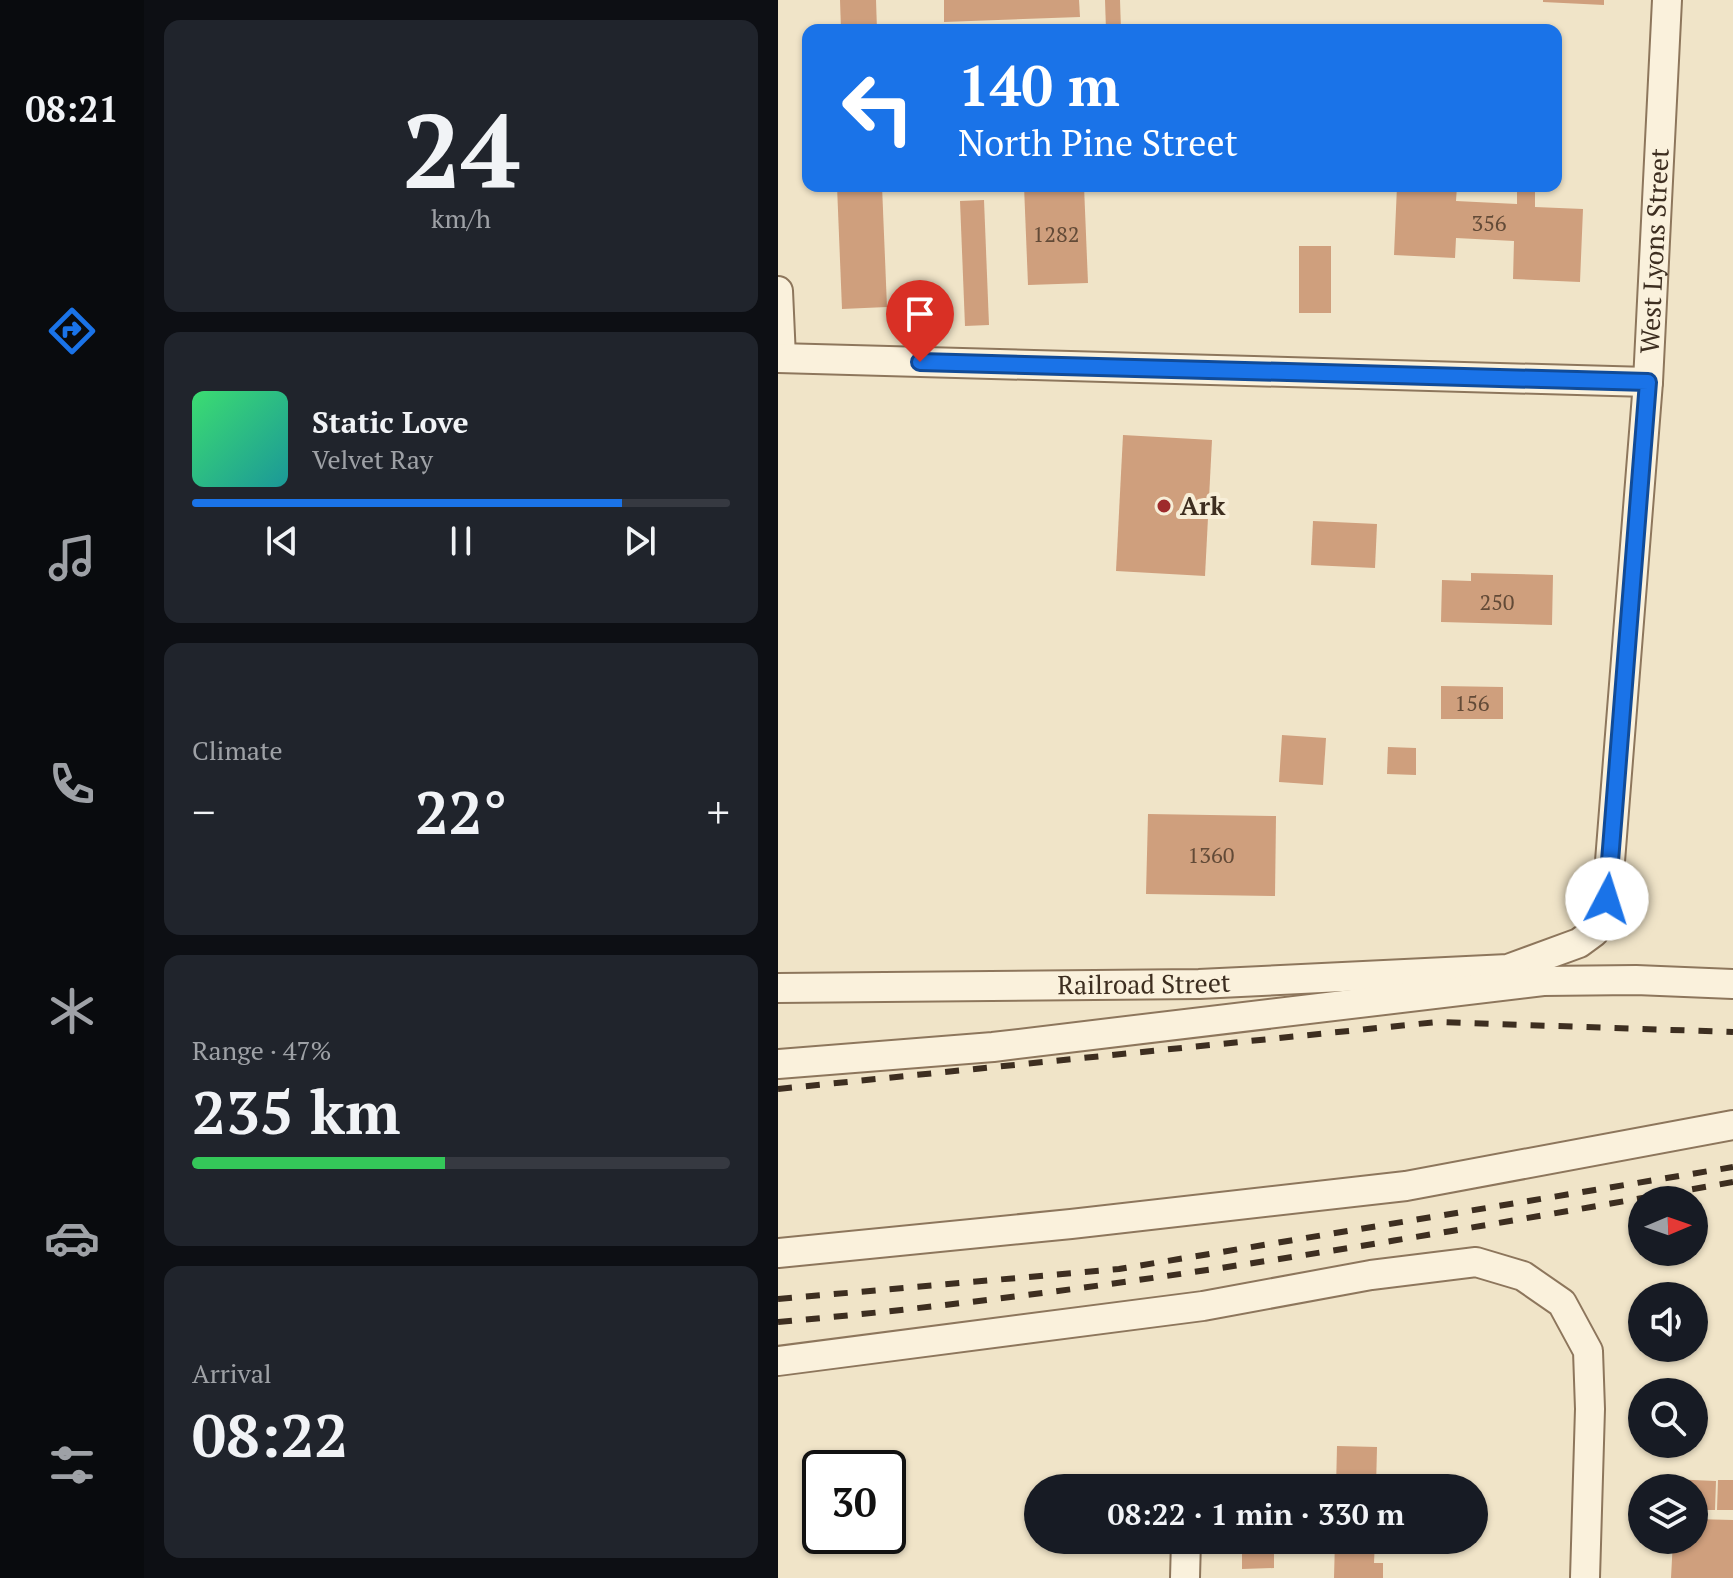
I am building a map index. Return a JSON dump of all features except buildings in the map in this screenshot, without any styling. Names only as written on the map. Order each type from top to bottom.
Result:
[{"type":"street","name":"West Lyons Street","points":[[1508,969],[1579,943],[1594,932],[1607,899],[1648,382],[1667,0]]},
{"type":"street","points":[[778,291],[779,358],[1648,382]]},
{"type":"street","name":"Railroad Street","points":[[778,988],[1199,984],[1508,969]]},
{"type":"street","points":[[778,1064],[993,1047],[1543,981],[1636,980],[1733,984]]},
{"type":"street","points":[[778,1253],[1406,1186],[1733,1125]]},
{"type":"street","points":[[778,1361],[1203,1306],[1371,1275],[1476,1262],[1523,1276],[1562,1303],[1588,1351],[1590,1409],[1585,1578]]},
{"type":"street","points":[[1185,1578],[1186,1554]]},
{"type":"railway","points":[[778,1089],[1437,1022],[1733,1032]]},
{"type":"railway","points":[[778,1299],[1119,1269],[1733,1167]]},
{"type":"railway","points":[[778,1322],[1137,1280],[1376,1244],[1733,1182]]},
{"type":"place","name":"Ark","points":[[1164,506]]},
{"type":"route","points":[[920,362],[1648,382],[1607,899]]}]
